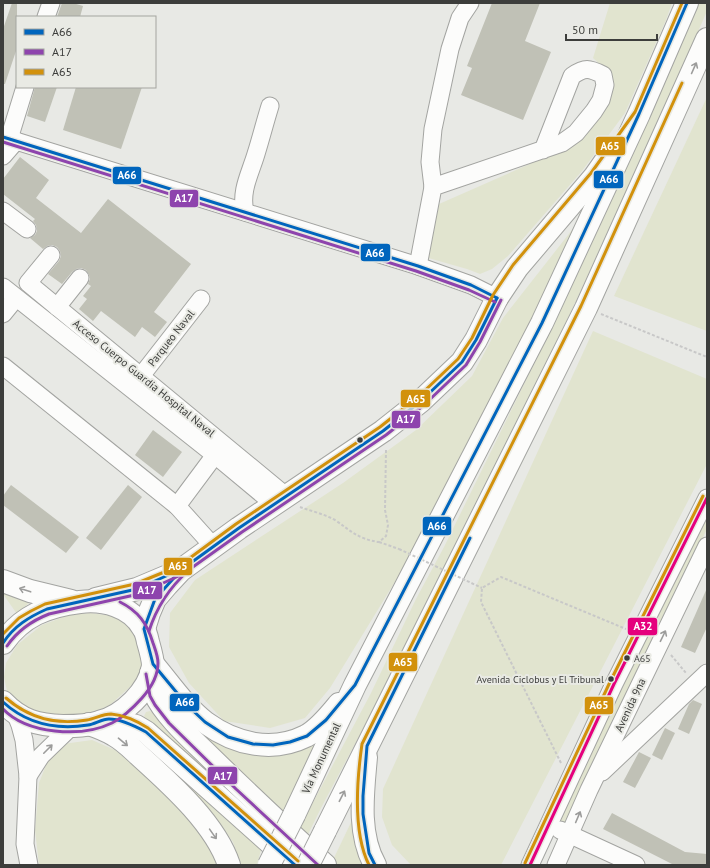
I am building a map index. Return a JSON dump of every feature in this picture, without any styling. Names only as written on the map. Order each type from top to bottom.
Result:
[{"type":"main road","name":"Vía Monumental","points":[[270,865],[355,685],[542,323],[639,114],[687,3]]},
{"type":"main road","points":[[308,865],[586,308],[707,39]]},
{"type":"main road","points":[[144,629],[149,613],[156,599],[182,570],[213,546],[383,431],[421,401],[462,362],[476,340],[497,298],[516,268],[595,176],[639,114]]},
{"type":"main road","points":[[3,643],[9,634],[32,615],[52,608],[138,589],[182,570]]},
{"type":"main road","points":[[3,581],[30,592],[82,602],[104,602],[120,607],[134,616],[144,629],[152,669],[152,686],[161,704],[180,728],[272,818],[325,865]]},
{"type":"main road","points":[[3,618],[3,643]]},
{"type":"main road","points":[[152,669],[205,722],[228,737],[253,744],[290,742],[307,736],[326,720],[355,685]]},
{"type":"main road","points":[[90,723],[132,702],[145,686],[152,669]]},
{"type":"main road","points":[[7,706],[28,721],[41,724],[90,723],[136,726],[146,732],[295,865]]},
{"type":"main road","points":[[90,723],[115,735],[165,779],[204,822],[223,850],[229,865]]},
{"type":"main road","points":[[367,746],[363,814],[369,853],[375,865]]},
{"type":"street","points":[[46,16],[50,3]]},
{"type":"street","points":[[418,266],[432,187],[430,162],[433,128],[450,49],[460,18],[470,3]]},
{"type":"street","points":[[432,187],[543,150],[562,143],[576,133],[601,100],[605,85],[603,75],[591,69],[580,70],[572,76],[543,150]]},
{"type":"street","points":[[3,156],[10,139],[25,88]]},
{"type":"street","points":[[245,212],[243,202],[245,184],[270,106]]},
{"type":"street","points":[[10,139],[418,266],[471,285],[497,298]]},
{"type":"street","points":[[3,211],[27,229]]},
{"type":"street","name":"Acceso Cuerpo Guardia Hospital Naval","points":[[51,255],[28,283],[141,376],[280,500]]},
{"type":"street","points":[[57,307],[80,278]]},
{"type":"street","points":[[3,287],[215,454],[280,500]]},
{"type":"street","points":[[3,314],[16,298]]},
{"type":"street","name":"Parqueo Naval","points":[[141,376],[201,299]]},
{"type":"street","points":[[3,366],[177,506],[213,546]]},
{"type":"street","points":[[177,506],[215,454]]},
{"type":"street","points":[[530,865],[638,634],[707,498]]},
{"type":"street","name":"Avenida 9na","points":[[556,865],[595,779],[707,546]]},
{"type":"street","points":[[595,779],[701,678]]},
{"type":"street","points":[[7,706],[20,725],[24,740],[28,776],[25,844],[29,865]]},
{"type":"street","points":[[28,776],[41,756],[90,723]]},
{"type":"street","points":[[548,825],[636,865]]},
{"type":"path","points":[[586,308],[707,357]]},
{"type":"path","points":[[379,542],[386,536],[388,525],[385,510],[387,451],[383,431]]},
{"type":"path","points":[[280,500],[334,520],[352,533],[399,549],[482,588]]},
{"type":"path","points":[[482,588],[501,577],[638,634]]},
{"type":"path","points":[[482,588],[481,602],[570,780]]},
{"type":"path","points":[[660,643],[701,678]]},
{"type":"green space","points":[[610,3],[672,3],[625,113],[582,171],[508,256],[492,269],[480,274],[425,257],[439,204],[541,159],[582,133],[606,70],[593,58]]},
{"type":"green space","points":[[699,3],[707,3],[707,11],[660,119],[568,318],[457,545],[293,865],[281,865],[371,693],[416,599],[444,547],[556,319],[602,221]]},
{"type":"green space","points":[[707,97],[707,331],[614,296]]},
{"type":"green space","points":[[579,221],[490,413],[404,567],[330,688],[305,718],[270,728],[224,721],[189,683],[169,647],[170,613],[195,580],[343,483],[416,430],[472,376],[503,318]]},
{"type":"green space","points":[[593,331],[707,379],[707,464],[501,865],[411,865],[392,845],[382,817],[383,789]]},
{"type":"green space","points":[[707,511],[707,529],[565,823],[556,820]]},
{"type":"green space","points":[[3,590],[31,601],[17,614],[3,594]]},
{"type":"green space","points":[[90,613],[113,616],[128,625],[136,635],[143,661],[140,673],[131,686],[110,705],[93,713],[71,717],[47,717],[16,704],[7,691],[4,677],[6,663],[17,645],[42,625],[69,615]]},
{"type":"green space","points":[[150,711],[160,718],[273,827],[270,834],[147,720],[144,716],[146,712]]},
{"type":"green space","points":[[183,720],[227,742],[319,736],[319,751],[282,815]]},
{"type":"green space","points":[[129,738],[139,739],[262,846],[257,865],[241,865],[233,842],[216,818]]},
{"type":"green space","points":[[92,740],[115,750],[164,787],[208,833],[224,865],[39,865],[35,830],[39,783],[48,760],[63,744]]},
{"type":"green space","points":[[356,812],[365,865],[335,865],[332,862]]},
{"type":"building","points":[[12,3],[17,3],[16,51],[5,84],[3,84],[3,29]]},
{"type":"building","points":[[62,3],[73,3],[83,6],[80,16],[57,16]]},
{"type":"building","points":[[492,3],[540,3],[525,41],[551,52],[523,120],[461,95],[472,68],[467,66]]},
{"type":"building","points":[[35,88],[57,88],[45,122],[27,116]]},
{"type":"building","points":[[76,88],[142,88],[121,149],[63,130]]},
{"type":"building","points":[[20,157],[49,180],[36,198],[81,233],[108,199],[191,264],[154,312],[167,322],[155,337],[142,327],[135,337],[101,311],[93,321],[79,309],[87,299],[83,296],[91,286],[88,284],[90,279],[86,270],[81,268],[76,269],[62,284],[48,274],[59,261],[61,256],[60,251],[57,247],[52,245],[43,249],[30,238],[35,235],[37,231],[36,225],[33,221],[35,219],[3,194],[3,179]]},
{"type":"building","points":[[153,430],[182,452],[163,477],[135,455]]},
{"type":"building","points":[[11,485],[79,537],[66,553],[3,505],[3,496]]},
{"type":"building","points":[[128,485],[142,497],[101,550],[86,538]]},
{"type":"building","points":[[707,588],[707,627],[695,653],[681,647]]},
{"type":"building","points":[[693,700],[702,704],[689,734],[678,729],[689,704]]},
{"type":"building","points":[[665,728],[675,733],[662,760],[652,755]]},
{"type":"building","points":[[639,752],[651,758],[635,788],[623,782]]},
{"type":"building","points":[[612,813],[685,852],[707,854],[707,865],[674,865],[603,829]]},
{"type":"transit line","name":"A65","points":[[3,634],[19,618],[45,604],[135,584],[179,566],[236,524],[380,427],[418,397],[458,359],[472,338],[493,295],[513,265],[591,173],[635,112],[682,3]]},
{"type":"transit line","name":"A66","points":[[497,298],[476,340],[462,362],[421,401],[383,431],[239,528],[181,570],[155,599],[144,629],[153,664],[187,705],[205,722],[228,737],[253,744],[273,745],[290,742],[307,736],[326,720],[355,685],[542,323],[639,114],[687,3]]},
{"type":"transit line","name":"A65","points":[[369,865],[360,838],[358,822],[358,789],[362,744],[581,306],[682,83]]},
{"type":"transit line","name":"A66","points":[[3,137],[418,266],[471,285],[497,298]]},
{"type":"transit line","name":"A17","points":[[3,142],[416,271],[469,290],[495,302]]},
{"type":"transit line","name":"A17","points":[[7,646],[25,627],[49,614],[139,594],[183,574],[242,532],[386,435],[424,405],[466,365],[480,342],[501,300]]},
{"type":"transit line","name":"A65","points":[[525,863],[610,682],[703,496]]},
{"type":"transit line","name":"A32","points":[[530,865],[614,684],[707,498]]},
{"type":"transit line","name":"A66","points":[[375,865],[369,853],[363,814],[367,746],[470,538]]},
{"type":"transit line","name":"A66","points":[[3,643],[7,637],[22,623],[47,609],[137,589],[184,568]]},
{"type":"transit line","name":"A17","points":[[149,631],[164,598],[188,571]]},
{"type":"transit line","name":"A17","points":[[3,709],[13,717],[26,724],[55,731],[70,732],[99,728],[116,721],[132,709],[151,686],[157,673],[158,660],[151,636],[145,624],[132,609],[120,602]]},
{"type":"transit line","name":"A17","points":[[146,674],[150,696],[169,723],[236,789],[318,865]]},
{"type":"transit line","name":"A65","points":[[6,698],[24,711],[34,716],[54,721],[76,721],[111,714],[126,717],[144,725],[298,861]]},
{"type":"transit line","name":"A66","points":[[3,702],[22,716],[42,724],[65,727],[91,724],[106,719],[114,719],[128,723],[146,732],[295,865]]},
{"type":"place","name":"A65","points":[[627,658]]},
{"type":"place","name":"Avenida Ciclobus y El Tribunal","points":[[611,679]]}]
